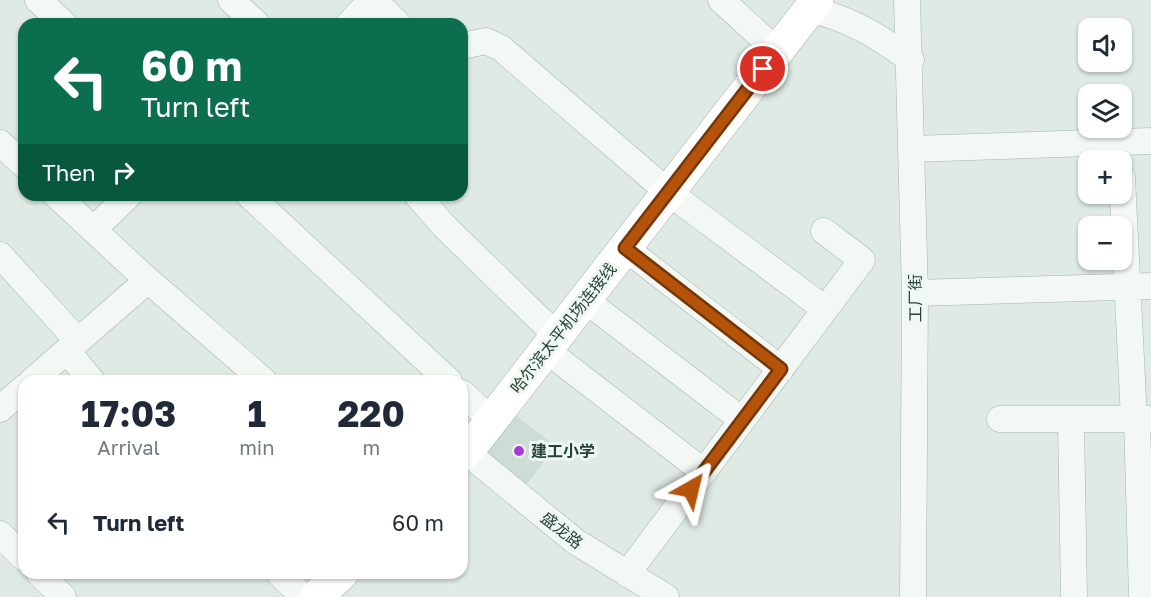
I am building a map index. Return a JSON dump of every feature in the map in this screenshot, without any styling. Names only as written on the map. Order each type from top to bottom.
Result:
[{"type":"main road","name":"哈尔滨太平机场连接线","points":[[468,448],[813,5]]},
{"type":"main road","points":[[316,597],[336,579]]},
{"type":"street","points":[[38,0],[58,18]]},
{"type":"street","points":[[231,0],[250,18]]},
{"type":"street","points":[[355,18],[373,0],[392,18]]},
{"type":"street","points":[[721,0],[777,51]]},
{"type":"street","name":"工厂街","points":[[907,0],[915,293],[913,597]]},
{"type":"street","points":[[813,5],[836,14],[886,42],[910,60]]},
{"type":"street","points":[[468,45],[486,41],[501,48],[668,192],[825,309]]},
{"type":"street","points":[[1124,150],[1151,141]]},
{"type":"street","points":[[0,143],[18,160]]},
{"type":"street","points":[[912,149],[1078,151]]},
{"type":"street","points":[[63,201],[148,280],[257,375]]},
{"type":"street","points":[[94,229],[123,201]]},
{"type":"street","points":[[255,201],[443,375]]},
{"type":"street","points":[[422,201],[551,343],[704,472]]},
{"type":"street","points":[[1126,204],[1139,286],[1142,597]]},
{"type":"street","points":[[627,574],[862,260],[824,231]]},
{"type":"street","points":[[625,248],[781,369]]},
{"type":"street","points":[[0,255],[73,346],[89,375]]},
{"type":"street","points":[[39,375],[148,280]]},
{"type":"street","points":[[915,293],[1139,286]]},
{"type":"street","points":[[585,300],[742,420]]},
{"type":"street","points":[[0,409],[18,393]]},
{"type":"street","points":[[468,398],[492,420]]},
{"type":"street","points":[[1000,419],[1071,421],[1141,419]]},
{"type":"street","points":[[1071,421],[1074,597]]},
{"type":"street","name":"盛龙路","points":[[468,456],[576,542],[666,597]]},
{"type":"street","points":[[0,534],[18,552]]},
{"type":"street","points":[[45,579],[63,597]]},
{"type":"street","points":[[285,579],[303,597]]},
{"type":"shaded area","name":"建工小学","points":[[515,415],[556,446],[524,488],[483,456]]},
{"type":"place","name":"建工小学","points":[[519,451]]},
{"type":"route","points":[[691,489],[781,369],[625,248],[763,69]]}]
